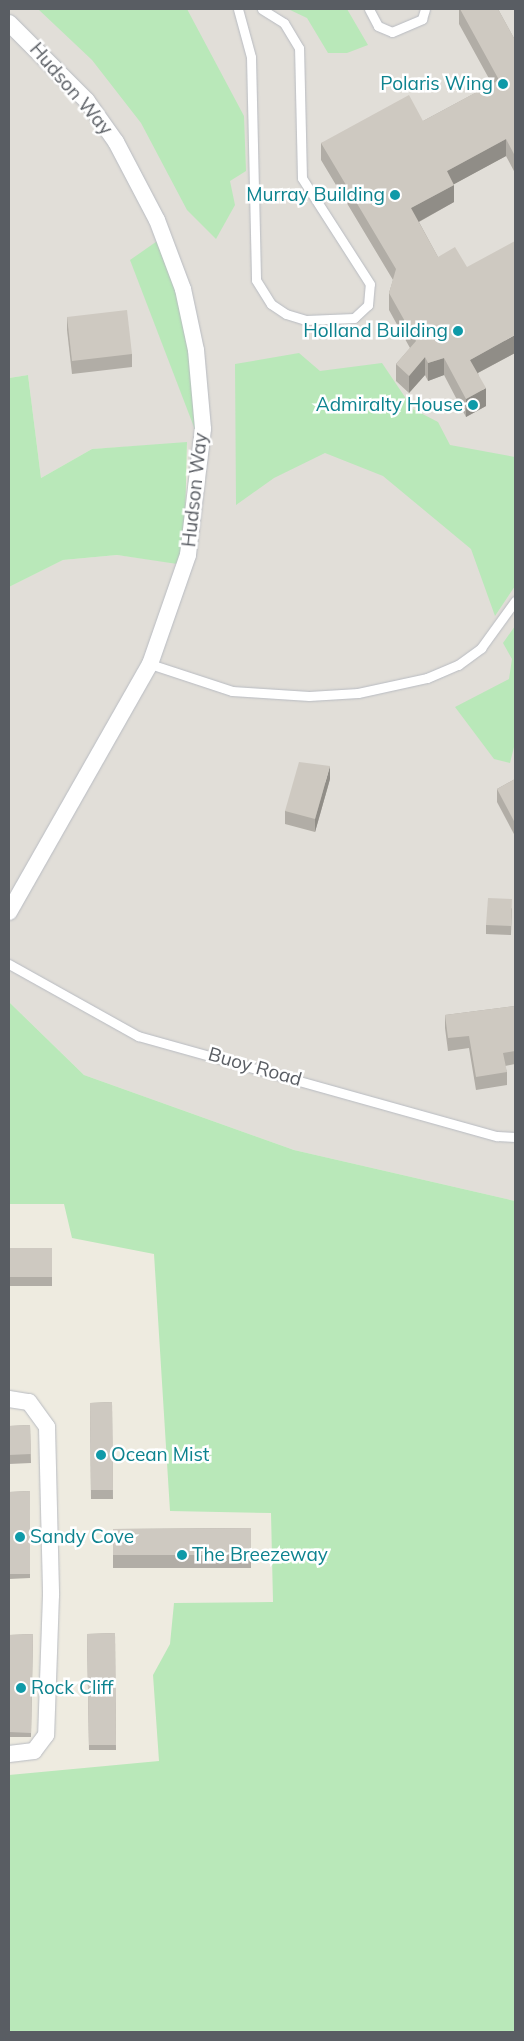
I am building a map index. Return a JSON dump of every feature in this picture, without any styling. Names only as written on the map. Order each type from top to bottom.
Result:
[{"type":"street","name":"Hudson Way","points":[[9,23],[62,73],[116,142],[157,220],[183,289],[201,389],[201,468],[188,555],[150,664],[9,912]]},
{"type":"street","points":[[9,1399],[29,1402],[47,1427],[51,1595],[46,1735],[34,1751],[9,1754]]},
{"type":"lane","points":[[238,9],[251,57],[256,280],[271,304],[286,314],[306,320],[354,318],[368,305],[370,284],[302,178],[299,48],[284,23],[262,9]]},
{"type":"lane","points":[[369,9],[378,26],[392,32],[422,19],[425,9]]},
{"type":"lane","points":[[150,664],[232,691],[309,696],[358,693],[426,678],[458,665],[481,648],[515,601]]},
{"type":"lane","name":"Buoy Road","points":[[9,964],[138,1036],[498,1136],[515,1137]]},
{"type":"shaded area","points":[[9,9],[515,9],[515,1201],[294,1150],[84,1075],[9,1002],[9,587],[63,560],[117,555],[184,564],[189,497],[187,443],[92,449],[41,478],[28,375],[9,378]]},
{"type":"green space","points":[[38,9],[187,9],[244,116],[246,171],[230,181],[235,205],[216,239],[187,210],[141,123],[92,60]]},
{"type":"green space","points":[[288,9],[347,9],[368,45],[347,53],[328,53],[307,18]]},
{"type":"green space","points":[[163,237],[181,287],[202,448],[130,260]]},
{"type":"green space","points":[[299,353],[320,371],[382,363],[413,409],[438,422],[450,445],[515,457],[515,586],[495,616],[471,549],[383,476],[325,453],[274,478],[236,505],[235,364]]},
{"type":"green space","points":[[28,375],[41,478],[92,449],[187,442],[184,565],[117,555],[63,560],[9,587],[9,378]]},
{"type":"green space","points":[[515,626],[515,743],[510,763],[494,759],[455,707],[509,679],[512,659],[503,643]]},
{"type":"green space","points":[[9,1002],[84,1075],[294,1150],[515,1201],[515,2032],[9,2032],[9,1775],[159,1761],[153,1675],[170,1644],[174,1603],[273,1602],[271,1513],[170,1511],[154,1254],[72,1238],[64,1204],[9,1204]]},
{"type":"building","points":[[460,9],[498,9],[515,40],[515,156],[506,139],[447,171],[454,185],[411,208],[438,257],[455,247],[467,267],[515,241],[515,335],[470,360],[486,388],[466,399],[444,358],[428,363],[425,357],[409,376],[396,364],[416,341],[389,293],[396,269],[321,143],[409,95],[423,121],[499,80]]},
{"type":"building","points":[[127,310],[132,354],[72,361],[67,317]]},
{"type":"building","points":[[299,762],[330,766],[315,819],[285,811]]},
{"type":"building","points":[[515,779],[515,823],[497,789]]},
{"type":"building","points":[[488,898],[512,899],[511,926],[486,925]]},
{"type":"building","points":[[515,1006],[515,1051],[503,1053],[507,1072],[476,1077],[469,1036],[448,1038],[445,1015]]},
{"type":"building","points":[[9,1248],[52,1248],[52,1277],[9,1277]]},
{"type":"building","name":"Ocean Mist","points":[[112,1402],[113,1490],[91,1490],[90,1403]]},
{"type":"building","points":[[30,1425],[31,1454],[9,1455],[9,1426]]},
{"type":"building","name":"Sandy Cove","points":[[30,1491],[30,1574],[9,1574],[9,1492]]},
{"type":"building","points":[[251,1528],[251,1555],[113,1555],[113,1529]]},
{"type":"building","points":[[115,1633],[116,1745],[89,1745],[87,1634]]},
{"type":"building","name":"Rock Cliff","points":[[33,1634],[31,1733],[9,1732],[9,1635]]},
{"type":"place","name":"Polaris Wing","points":[[503,84]]},
{"type":"place","name":"Murray Building","points":[[395,195]]},
{"type":"place","name":"Holland Building","points":[[458,331]]},
{"type":"place","name":"Admiralty House","points":[[473,405]]},
{"type":"place","name":"Ocean Mist","points":[[101,1455]]},
{"type":"place","name":"Sandy Cove","points":[[20,1537]]},
{"type":"place","name":"The Breezeway","points":[[182,1555]]},
{"type":"place","name":"Rock Cliff","points":[[21,1688]]}]
